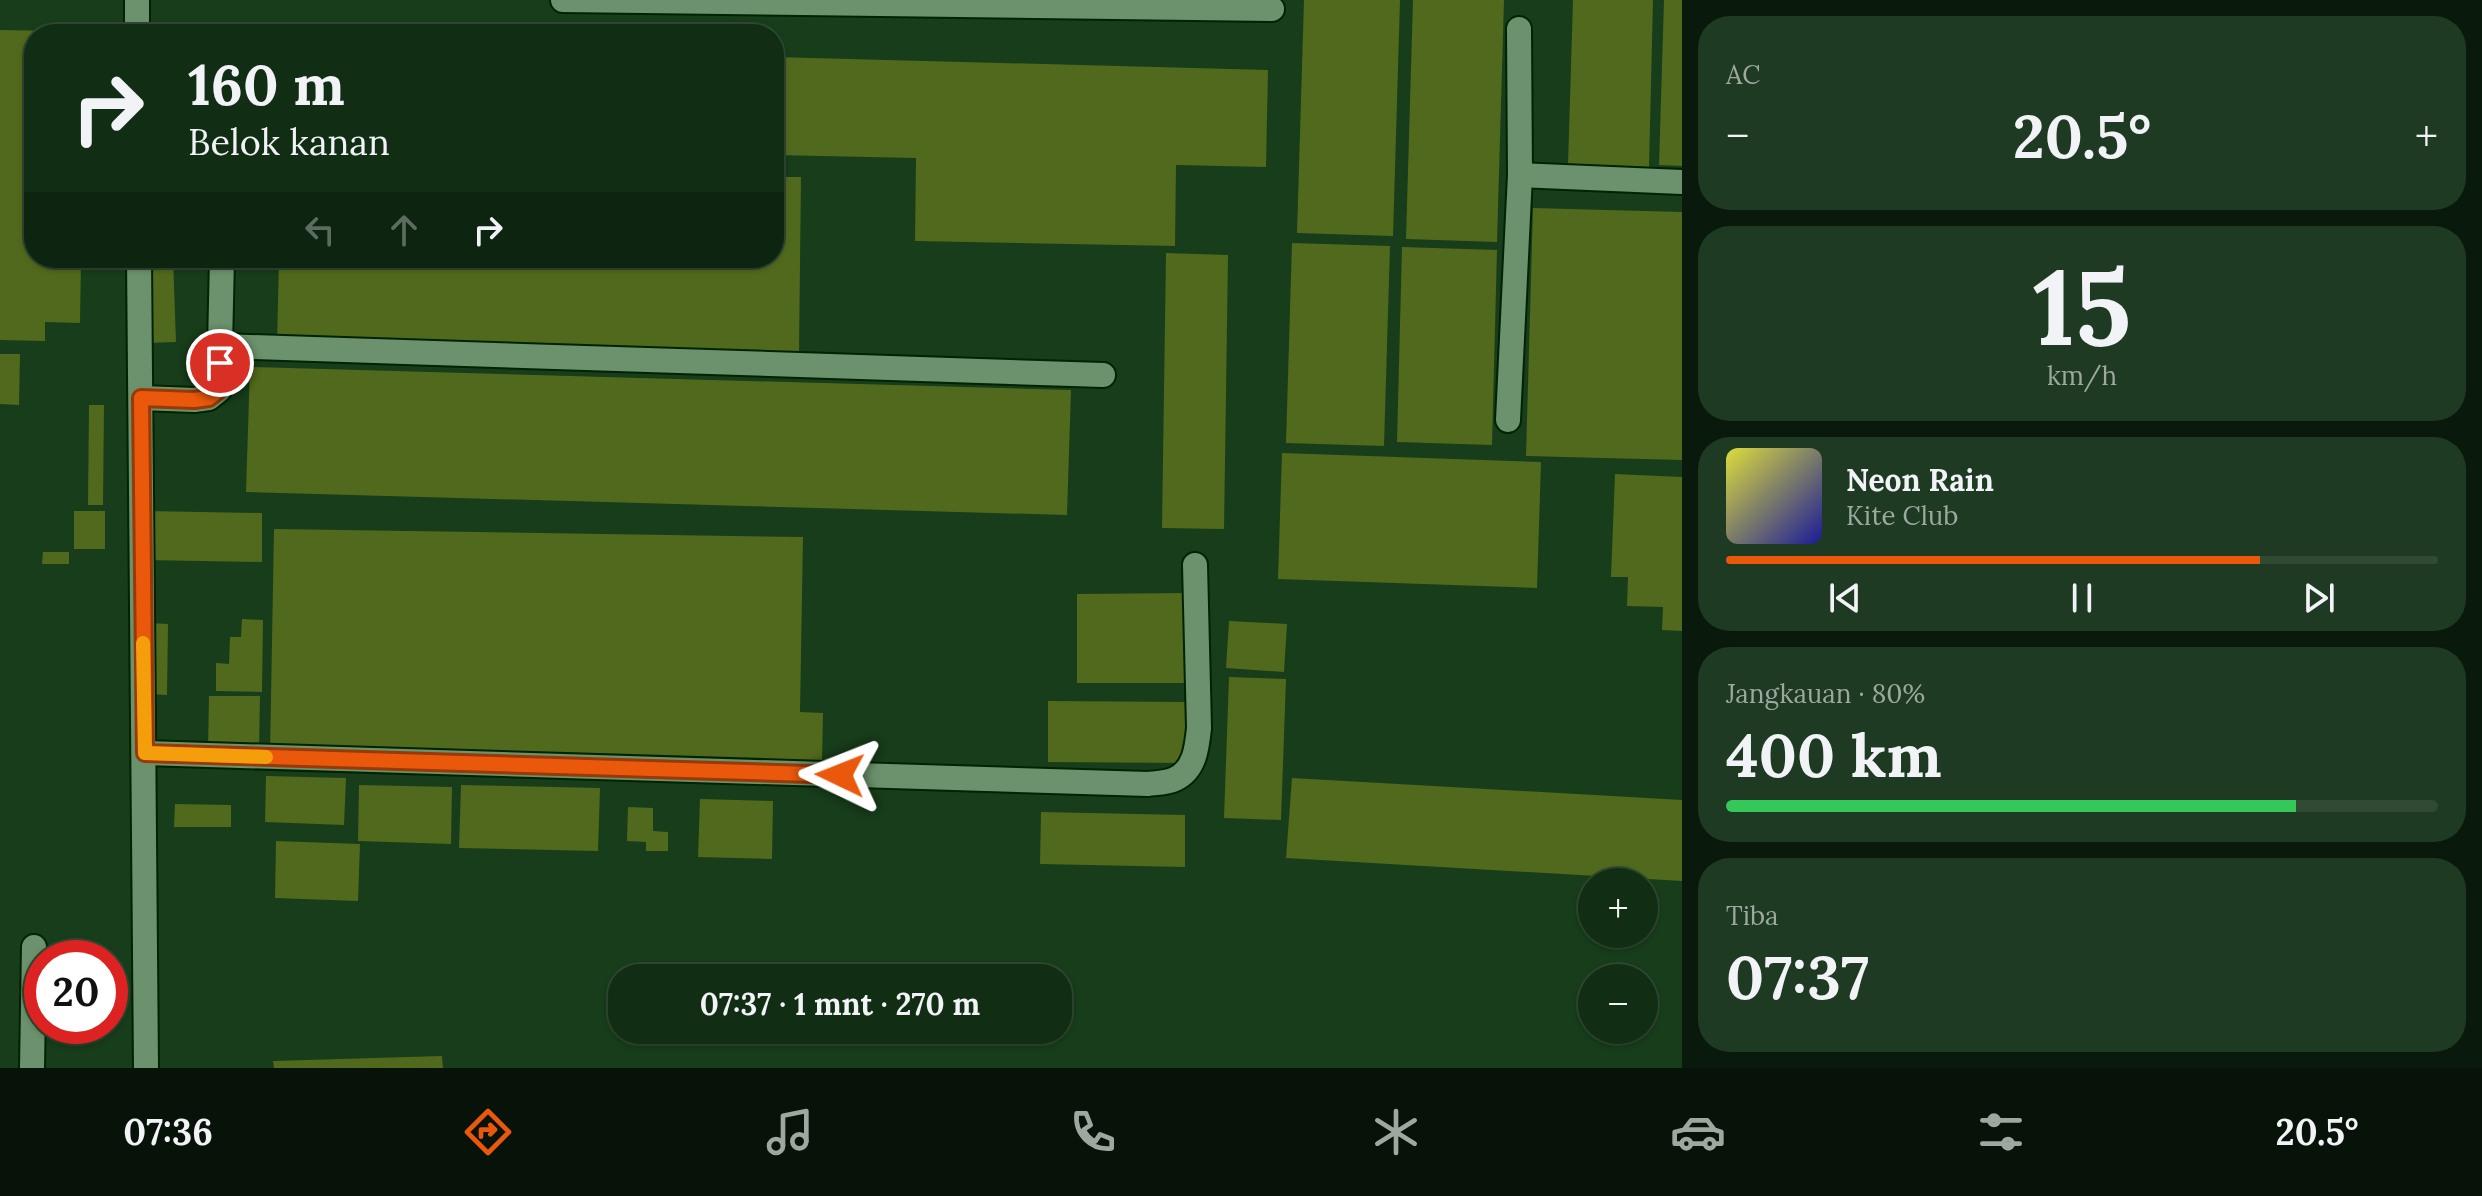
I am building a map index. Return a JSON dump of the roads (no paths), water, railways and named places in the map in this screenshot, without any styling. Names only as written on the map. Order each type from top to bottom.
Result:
[{"type":"street","points":[[137,0],[137,24]]},
{"type":"street","points":[[563,0],[1272,9]]},
{"type":"street","points":[[1508,420],[1520,175],[1519,29]]},
{"type":"street","points":[[1520,175],[1682,182]]},
{"type":"street","points":[[139,268],[146,1068]]},
{"type":"street","points":[[141,398],[209,398],[219,390],[222,268]]},
{"type":"street","points":[[221,346],[1103,375]]},
{"type":"street","points":[[145,753],[1148,784],[1175,779],[1188,769],[1196,753],[1199,728],[1195,565]]},
{"type":"street","points":[[32,1044],[32,1068]]}]
